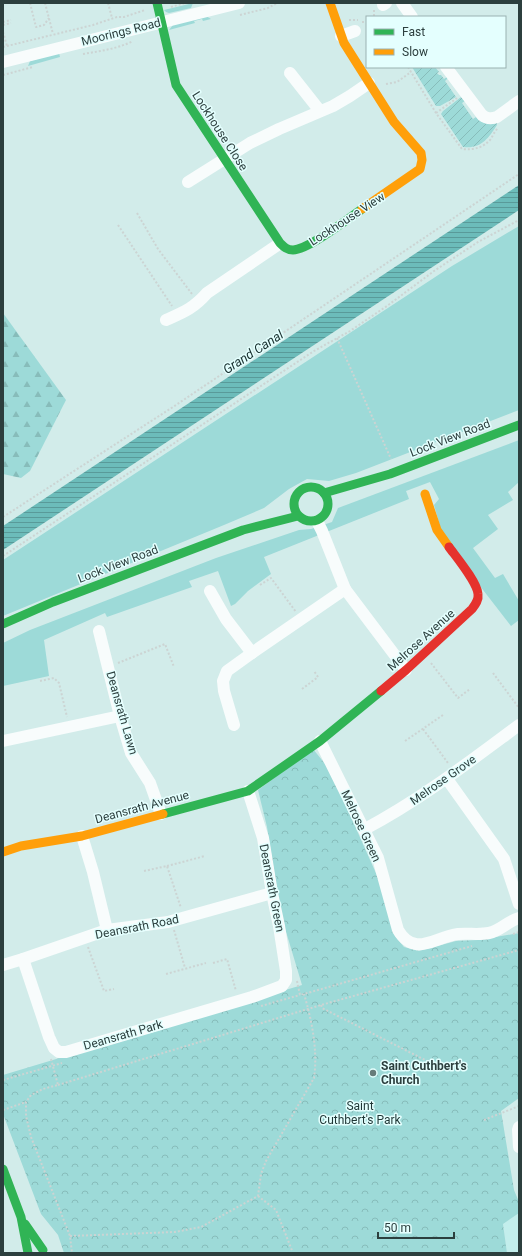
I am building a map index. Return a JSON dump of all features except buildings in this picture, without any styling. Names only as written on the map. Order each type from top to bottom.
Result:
[{"type":"street","name":"Moorings Road","points":[[3,62],[239,3]]},
{"type":"street","points":[[188,182],[250,143],[371,86],[341,36],[330,3]]},
{"type":"street","points":[[402,3],[411,16]]},
{"type":"street","name":"Lockhouse Close","points":[[157,7],[176,85],[280,244]]},
{"type":"street","points":[[341,36],[356,30]]},
{"type":"street","points":[[447,68],[482,115],[489,119],[497,117],[519,101]]},
{"type":"street","points":[[290,73],[320,111]]},
{"type":"street","name":"Lockhouse View","points":[[280,244],[286,250],[292,251],[312,243],[420,169],[422,160],[421,153],[394,122],[371,86]]},
{"type":"street","points":[[166,320],[190,310],[207,294],[280,244]]},
{"type":"street","name":"Lock View Road","points":[[243,530],[287,507],[298,493],[308,488],[319,489],[324,493],[393,473],[519,425]]},
{"type":"street","name":"Lock View Road","points":[[349,495],[393,473]]},
{"type":"street","points":[[324,493],[332,504],[325,514],[317,521],[345,589],[406,670]]},
{"type":"street","name":"Melrose Avenue","points":[[280,768],[320,741],[406,670],[472,609],[478,601],[479,593],[474,583],[437,530],[424,494]]},
{"type":"street","points":[[287,507],[296,512],[298,516]]},
{"type":"street","name":"Lock View Road","points":[[3,624],[53,602],[243,530],[298,516],[307,521],[317,521]]},
{"type":"street","points":[[234,725],[224,691],[223,681],[227,672],[345,589]]},
{"type":"street","points":[[210,591],[226,619],[252,653]]},
{"type":"street","name":"Deansrath Lawn","points":[[99,631],[120,716],[131,753],[150,783],[161,814]]},
{"type":"street","points":[[3,741],[120,716]]},
{"type":"street","name":"Melrose Grove","points":[[365,829],[393,814],[447,779],[519,726]]},
{"type":"street","name":"Melrose Green","points":[[320,741],[365,829],[378,858],[398,930],[402,937],[411,944],[421,945],[457,934],[490,933],[519,918]]},
{"type":"street","name":"Deansrath Avenue","points":[[3,852],[20,846],[82,836],[248,791],[280,768]]},
{"type":"street","points":[[447,779],[504,859],[519,904]]},
{"type":"street","name":"Deansrath Green","points":[[248,791],[262,838],[279,926],[286,971],[286,980],[282,986]]},
{"type":"street","points":[[82,836],[93,872],[106,930]]},
{"type":"street","name":"Deansrath Road","points":[[3,965],[106,930],[168,922],[272,893]]},
{"type":"street","name":"Deansrath Park","points":[[23,959],[49,1037],[54,1048],[59,1052],[66,1052],[252,997],[282,986]]},
{"type":"street","points":[[519,1127],[519,1147]]},
{"type":"street","points":[[3,1169],[21,1217],[28,1253],[38,1249],[46,1252]]},
{"type":"street","points":[[21,1217],[46,1252]]},
{"type":"path","points":[[30,3],[36,27],[44,25],[49,18]]},
{"type":"path","points":[[45,3],[53,34]]},
{"type":"path","points":[[112,3],[108,4],[112,18]]},
{"type":"path","points":[[3,47],[93,25],[112,18],[157,7],[185,3]]},
{"type":"path","points":[[346,18],[348,20],[355,19],[363,23],[366,22]]},
{"type":"path","points":[[3,22],[11,22],[3,25]]},
{"type":"path","points":[[3,32],[6,46]]},
{"type":"path","points":[[82,55],[118,47],[134,41]]},
{"type":"path","points":[[3,75],[39,65]]},
{"type":"path","points":[[409,68],[436,113],[462,149],[472,150],[482,146],[491,138],[496,129],[502,125]]},
{"type":"path","points":[[371,86],[397,82],[411,72]]},
{"type":"path","points":[[436,113],[460,96]]},
{"type":"path","points":[[3,517],[176,405],[519,174]]},
{"type":"path","points":[[137,213],[158,249],[198,303]]},
{"type":"path","points":[[3,556],[314,351],[387,306],[434,271],[478,242],[519,220]]},
{"type":"path","points":[[118,225],[179,315]]},
{"type":"path","points":[[337,338],[393,473]]},
{"type":"path","points":[[260,585],[271,578],[296,612]]},
{"type":"path","points":[[118,663],[165,644],[174,667]]},
{"type":"path","points":[[424,654],[458,698],[470,689]]},
{"type":"path","points":[[302,689],[318,677],[314,671]]},
{"type":"path","points":[[493,673],[519,708]]},
{"type":"path","points":[[40,681],[54,678],[59,683],[68,720]]},
{"type":"path","points":[[405,742],[442,715]]},
{"type":"path","points":[[423,729],[448,763]]},
{"type":"path","points":[[144,871],[205,856]]},
{"type":"path","points":[[167,866],[182,909]]},
{"type":"path","points":[[174,929],[185,968]]},
{"type":"path","points":[[511,935],[519,932]]},
{"type":"path","points":[[87,944],[104,992],[114,989]]},
{"type":"path","points":[[295,975],[300,995],[474,945]]},
{"type":"path","points":[[72,1253],[70,1236],[31,1137],[26,1116],[26,1102],[30,1095],[58,1085],[321,1005],[519,950]]},
{"type":"path","points":[[213,963],[227,959],[236,991]]},
{"type":"path","points":[[166,974],[206,963]]},
{"type":"path","points":[[258,1196],[261,1174],[266,1161],[314,1078],[316,1051],[309,1009],[304,994]]},
{"type":"path","points":[[321,1005],[322,1008],[427,1062]]},
{"type":"path","points":[[51,1059],[58,1085]]},
{"type":"path","points":[[3,1110],[26,1102]]},
{"type":"path","points":[[484,1120],[519,1106]]},
{"type":"path","points":[[70,1236],[175,1232],[201,1227],[258,1196]]},
{"type":"path","points":[[258,1196],[276,1210],[293,1253]]},
{"type":"shaded area","points":[[519,185],[519,210],[3,550],[3,526]]},
{"type":"shaded area","points":[[519,1213],[519,1253],[507,1253],[503,1224]]},
{"type":"green space","points":[[193,3],[191,8],[169,13],[164,10]]},
{"type":"green space","points":[[206,16],[211,19],[194,21],[195,23],[169,30],[173,25]]},
{"type":"green space","points":[[59,53],[60,57],[28,66],[30,61]]},
{"type":"green space","points":[[413,68],[436,68],[439,72],[437,73],[439,75],[441,75],[444,79],[447,77],[448,78],[445,81],[456,97],[440,106],[436,106]]},
{"type":"green space","points":[[461,97],[465,101],[462,103],[473,119],[476,117],[486,123],[497,123],[487,139],[479,145],[463,147],[441,114]]},
{"type":"green space","points":[[519,226],[519,410],[356,473],[329,481],[307,479],[289,489],[264,508],[3,616],[3,560],[452,266]]},
{"type":"green space","points":[[3,313],[66,400],[30,471],[21,478],[3,474]]},
{"type":"green space","points":[[519,440],[519,482],[508,492],[513,500],[488,515],[498,529],[473,548],[495,578],[503,574],[519,601],[519,620],[511,626],[480,586],[441,530],[434,505],[439,499],[430,482],[406,491],[409,499],[264,557],[271,574],[231,606],[218,571],[189,581],[192,587],[107,617],[105,613],[44,640],[49,676],[3,686],[3,643],[30,630],[216,558],[299,530],[311,529],[332,522],[338,508]]},
{"type":"green space","name":"Saint Cuthbert's Park","points":[[313,749],[330,770],[379,880],[395,936],[404,947],[419,951],[456,941],[478,940],[519,933],[519,1098],[501,1111],[514,1190],[519,1202],[519,1213],[503,1224],[507,1253],[64,1253],[58,1235],[41,1214],[3,1114],[3,1075],[302,985],[281,915],[267,827],[258,790]]},
{"type":"traffic: fast","points":[[157,3],[176,85],[280,243],[289,249],[300,249],[318,240],[362,209]]},
{"type":"traffic: fast","points":[[324,493],[390,474],[519,425]]},
{"type":"traffic: fast","points":[[314,487],[323,492],[327,497],[328,504],[327,511],[323,516],[318,520],[308,521],[304,520],[295,511],[294,501],[295,497],[304,488],[314,487]]},
{"type":"traffic: fast","points":[[3,624],[53,602],[243,530],[298,516]]},
{"type":"traffic: fast","points":[[163,814],[248,791],[320,741],[381,691]]},
{"type":"traffic: fast","points":[[3,1169],[21,1217],[28,1253]]},
{"type":"traffic: fast","points":[[25,1224],[43,1250]]},
{"type":"traffic: slow","points":[[330,3],[344,43],[394,122],[421,153],[422,160],[420,169],[362,209]]},
{"type":"traffic: slow","points":[[425,494],[437,530],[449,547]]},
{"type":"traffic: slow","points":[[3,852],[21,846],[82,836],[163,814]]},
{"type":"traffic: jam","points":[[381,691],[472,609],[478,598],[477,589],[474,583],[449,547]]},
{"type":"place","name":"Saint Cuthbert's Church","points":[[373,1073]]},
{"type":"water label","name":"Grand Canal","points":[[253,352]]}]
